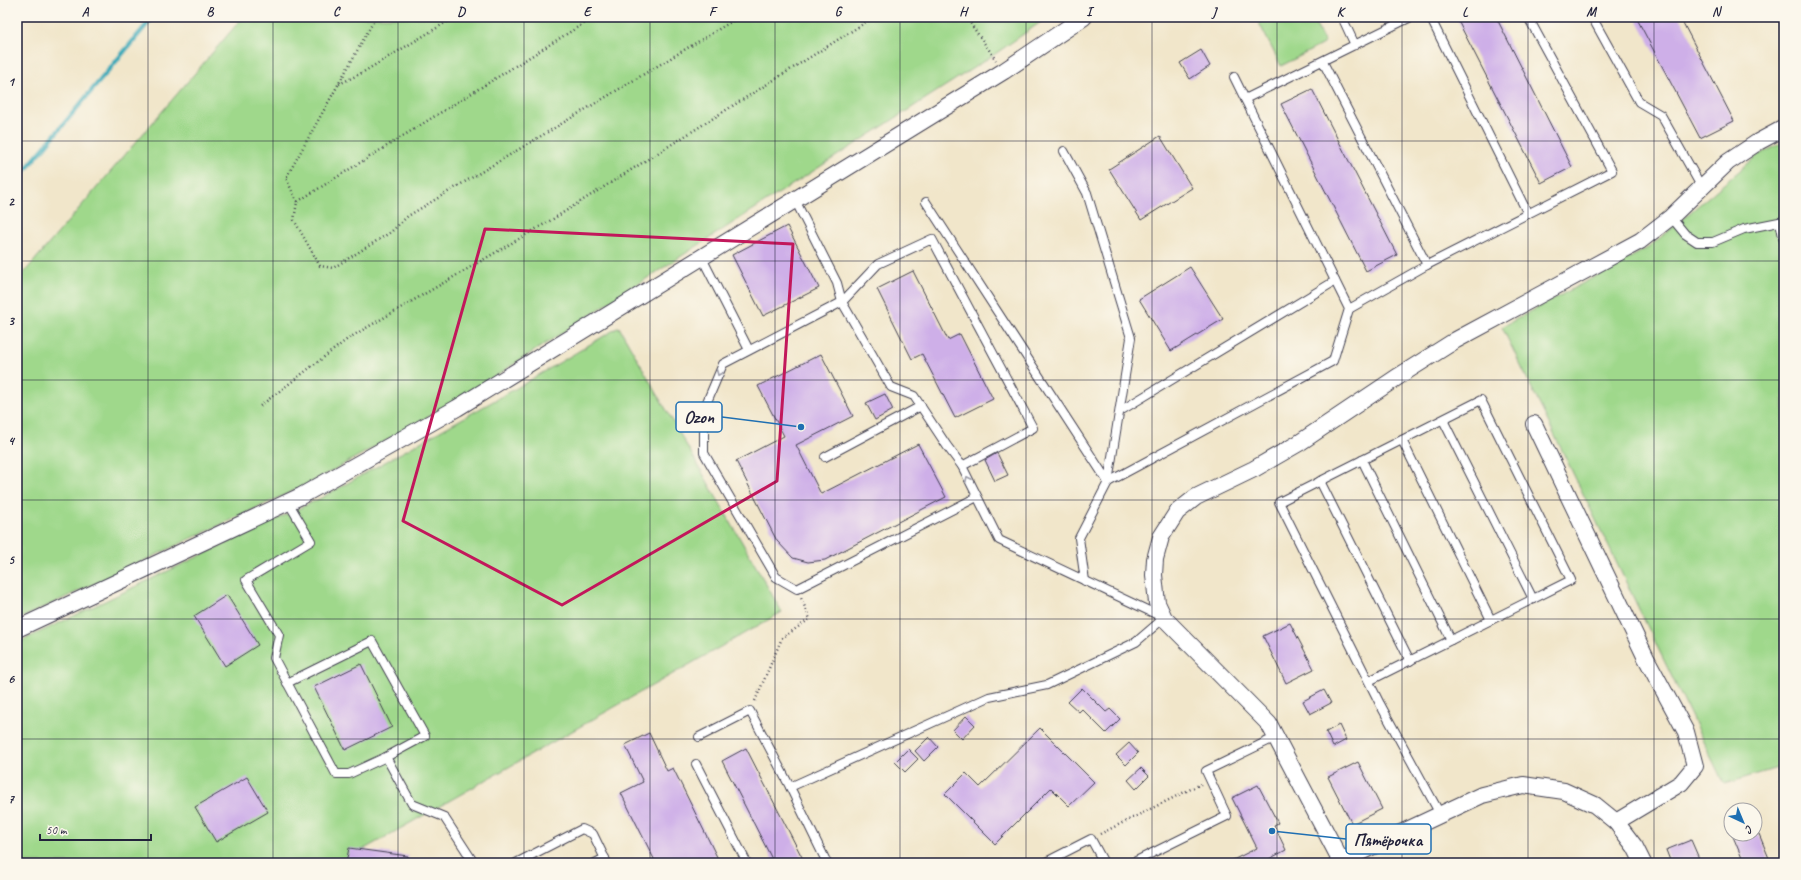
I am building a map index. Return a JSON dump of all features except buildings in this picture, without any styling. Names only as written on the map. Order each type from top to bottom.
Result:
[{"type":"street","points":[[17,629],[288,502],[457,408],[1004,71],[1084,17]]},
{"type":"street","points":[[1643,863],[1635,847],[1616,822],[1595,805],[1564,792],[1523,785],[1482,795],[1339,862],[1269,724],[1164,618],[1157,603],[1154,575],[1155,559],[1161,537],[1177,512],[1196,497],[1254,469],[1299,443],[1456,340],[1640,241],[1671,216],[1701,186],[1738,154],[1784,128]]},
{"type":"street","points":[[1534,424],[1646,658],[1686,732],[1695,766],[1681,783],[1616,822]]},
{"type":"lane","points":[[1342,17],[1355,45]]},
{"type":"lane","points":[[1245,100],[1411,17]]},
{"type":"lane","points":[[1430,17],[1528,214]]},
{"type":"lane","points":[[1348,309],[1427,266],[1612,171],[1528,17]]},
{"type":"lane","points":[[1592,17],[1639,102],[1661,115],[1701,186]]},
{"type":"lane","points":[[1322,62],[1427,266]]},
{"type":"lane","points":[[1108,482],[1333,361],[1348,309],[1234,77]]},
{"type":"lane","points":[[1064,151],[1087,193],[1131,338],[1108,482],[1079,538],[1085,580]]},
{"type":"lane","points":[[790,787],[989,697],[1047,685],[1136,642],[1164,618],[999,540],[976,497],[962,466],[914,396],[891,387],[842,302],[837,283],[795,200]]},
{"type":"lane","points":[[926,202],[1108,482]]},
{"type":"lane","points":[[1671,216],[1685,234],[1697,242],[1712,242],[1744,229],[1782,222],[1784,241]]},
{"type":"lane","points":[[962,466],[1033,428],[932,239],[878,264],[842,302],[723,364],[704,409],[704,453],[776,577],[797,589],[976,497]]},
{"type":"lane","points":[[702,258],[749,350]]},
{"type":"lane","points":[[1120,411],[1334,281]]},
{"type":"lane","points":[[1369,681],[1571,580],[1481,400],[1279,502],[1369,681],[1440,814]]},
{"type":"lane","points":[[825,457],[921,406]]},
{"type":"lane","points":[[1443,420],[1533,599]]},
{"type":"lane","points":[[1402,440],[1491,620]]},
{"type":"lane","points":[[1362,460],[1451,640]]},
{"type":"lane","points":[[1320,481],[1410,661]]},
{"type":"lane","points":[[287,683],[372,641],[425,736],[386,757],[349,774],[336,774],[287,683],[274,658],[279,635],[246,580],[311,541],[288,502]]},
{"type":"lane","points":[[699,737],[750,711],[790,787],[827,863]]},
{"type":"lane","points":[[1132,863],[1227,816],[1206,771],[1276,737]]},
{"type":"lane","points":[[386,757],[412,804],[444,817],[474,863]]},
{"type":"lane","points":[[696,764],[747,863]]},
{"type":"lane","points":[[516,863],[582,829],[593,834],[606,860],[595,863]]},
{"type":"lane","points":[[1044,863],[1091,839],[1104,863]]},
{"type":"path","points":[[376,17],[286,178],[297,202],[294,220],[320,266],[333,268],[392,232],[408,216],[739,17]]},
{"type":"path","points":[[338,84],[360,74],[455,17]]},
{"type":"path","points":[[297,202],[594,17]]},
{"type":"path","points":[[260,406],[349,338],[553,219],[874,17]]},
{"type":"path","points":[[966,17],[1004,71]]},
{"type":"path","points":[[750,711],[782,638],[810,619],[797,589]]},
{"type":"path","points":[[1091,839],[1210,779]]},
{"type":"highlighted area","points":[[485,229],[793,244],[777,481],[562,605],[403,521]]},
{"type":"green space","points":[[243,17],[1048,17],[995,54],[455,402],[312,482],[17,620],[17,281]]},
{"type":"green space","points":[[1256,17],[1312,17],[1325,43],[1281,66]]},
{"type":"green space","points":[[1784,142],[1784,766],[1724,784],[1502,327],[1648,248],[1758,155]]},
{"type":"green space","points":[[619,327],[782,612],[352,856],[355,863],[17,863],[17,643],[321,498],[522,385]]},
{"type":"waterway","points":[[17,180],[153,17]]},
{"type":"place","name":"Ozon","points":[[801,427]]},
{"type":"place","name":"Пятёрочка","points":[[1272,831]]}]
